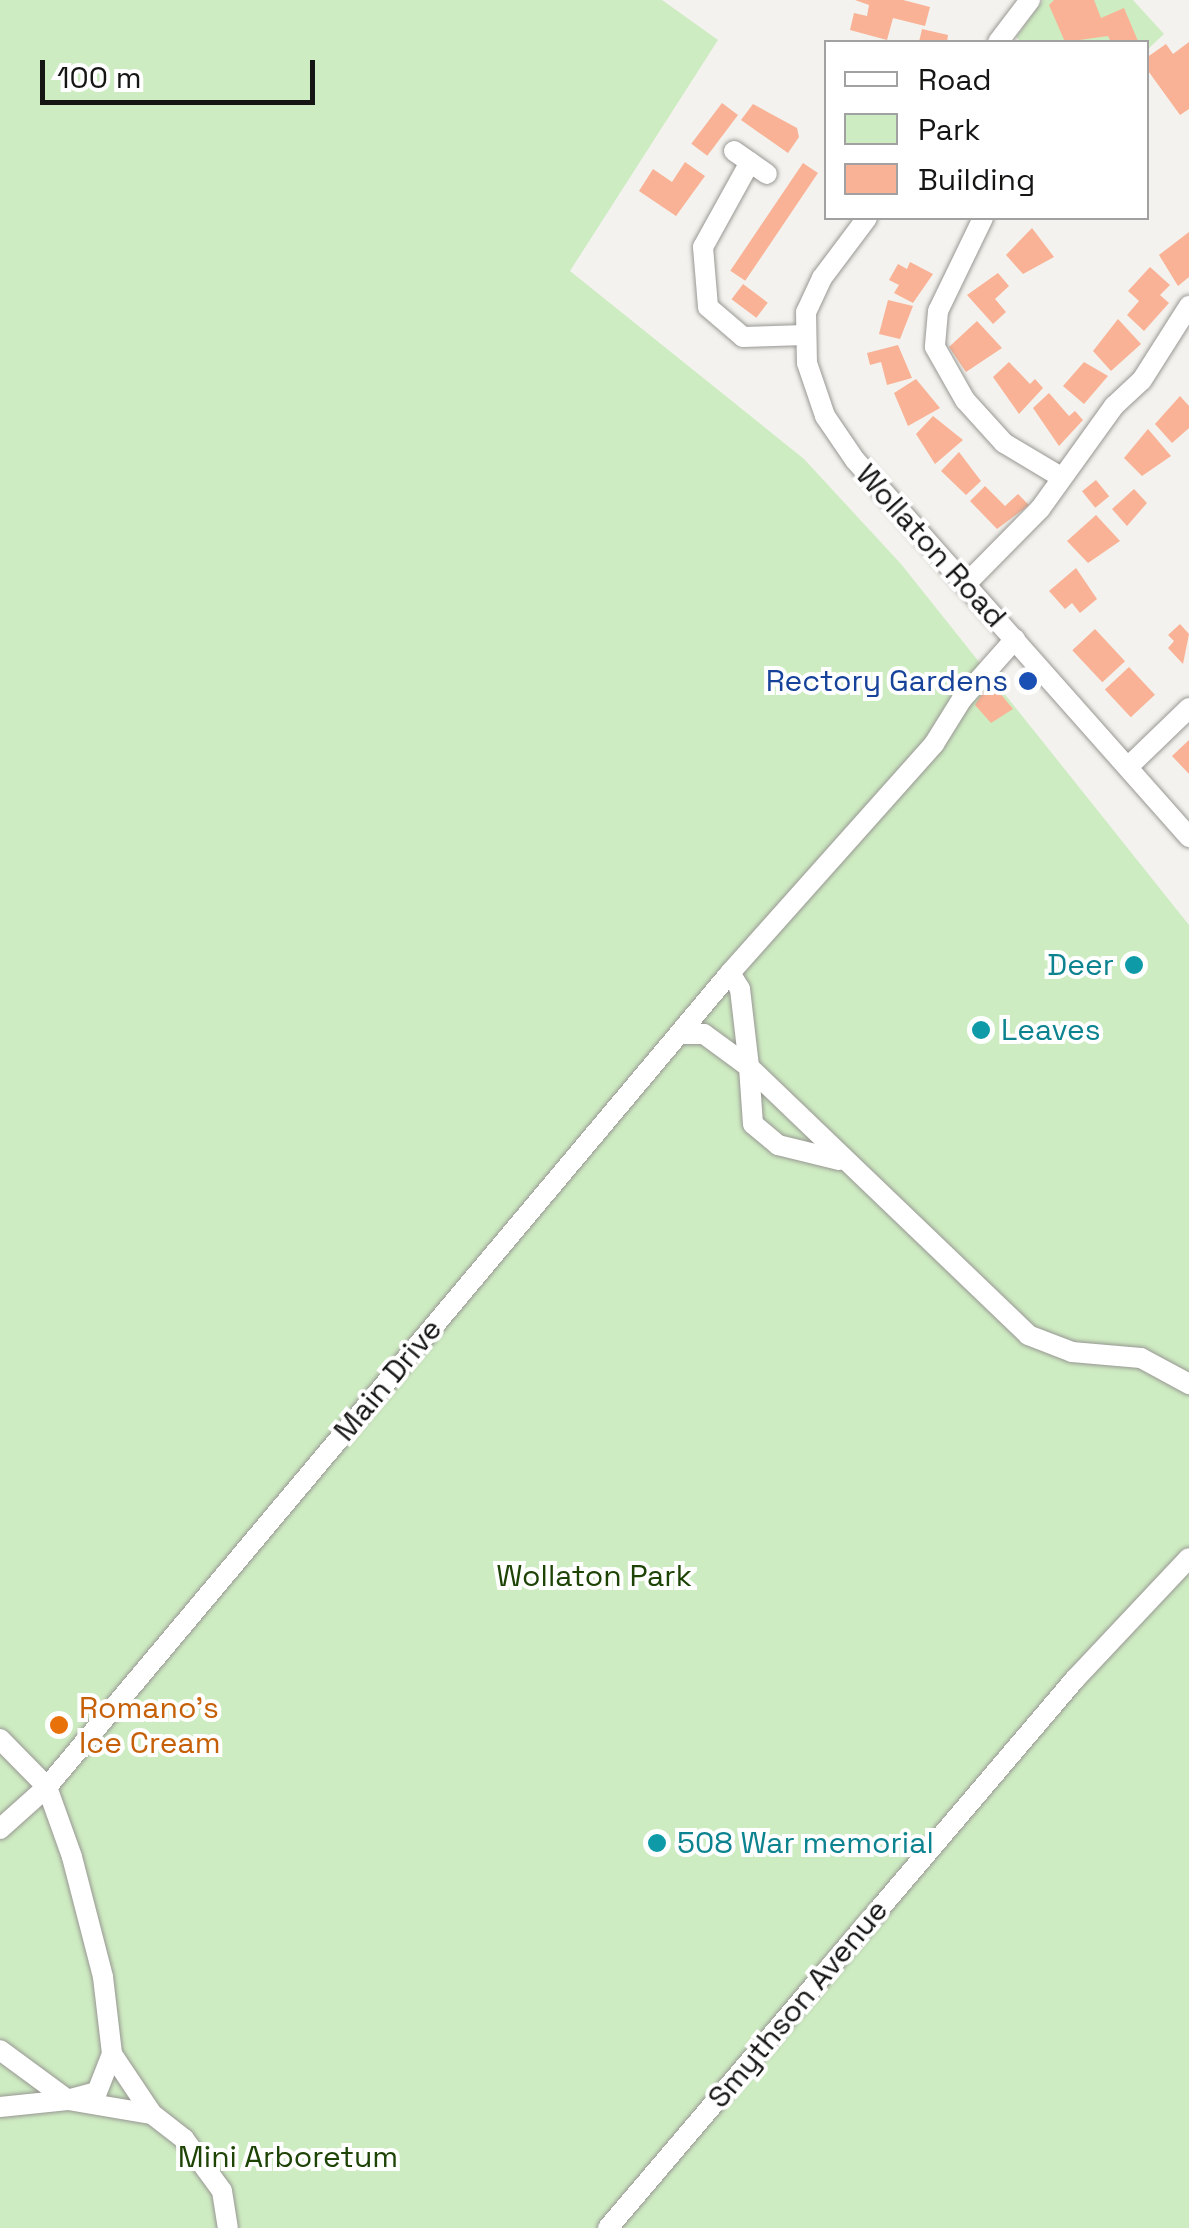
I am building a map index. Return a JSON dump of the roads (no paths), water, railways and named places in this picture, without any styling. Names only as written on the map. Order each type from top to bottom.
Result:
[{"type":"street","points":[[1000,40],[1030,0]]},
{"type":"street","points":[[750,162],[703,247],[708,307],[744,337],[805,335]]},
{"type":"street","name":"Wollaton Road","points":[[866,220],[822,278],[805,335],[813,392],[838,439],[1189,837]]},
{"type":"street","points":[[983,220],[938,311],[936,347],[965,400],[1004,443],[1061,477]]},
{"type":"street","points":[[966,585],[1040,508],[1142,380],[1189,306]]},
{"type":"street","name":"Main Drive","points":[[0,1829],[47,1788],[730,973],[934,744],[962,698],[1014,639]]},
{"type":"street","points":[[1128,768],[1189,708]]},
{"type":"street","points":[[730,973],[740,989],[750,1067],[746,1097],[754,1124],[778,1145],[840,1160]]},
{"type":"street","points":[[682,1034],[704,1034],[750,1067],[840,1160],[1028,1335],[1072,1352],[1142,1358],[1189,1384]]},
{"type":"street","name":"Smythson Avenue","points":[[608,2228],[1075,1679],[1189,1558]]},
{"type":"street","points":[[0,1739],[47,1788],[92,1929],[112,2054],[152,2114],[184,2139],[222,2191],[228,2228]]},
{"type":"street","points":[[0,2050],[68,2100],[152,2114]]},
{"type":"street","points":[[0,2107],[68,2100],[96,2092],[112,2054]]},
{"type":"place","name":"Rectory Gardens","points":[[1028,681]]},
{"type":"place","name":"Deer","points":[[1134,965]]},
{"type":"place","name":"Leaves","points":[[981,1030]]},
{"type":"place","name":"Romano's Ice Cream","points":[[59,1725]]},
{"type":"place","name":"508 War memorial","points":[[657,1843]]},
{"type":"park label","name":"Wollaton Park","points":[[594,1576]]},
{"type":"park label","name":"Mini Arboretum","points":[[288,2157]]}]
